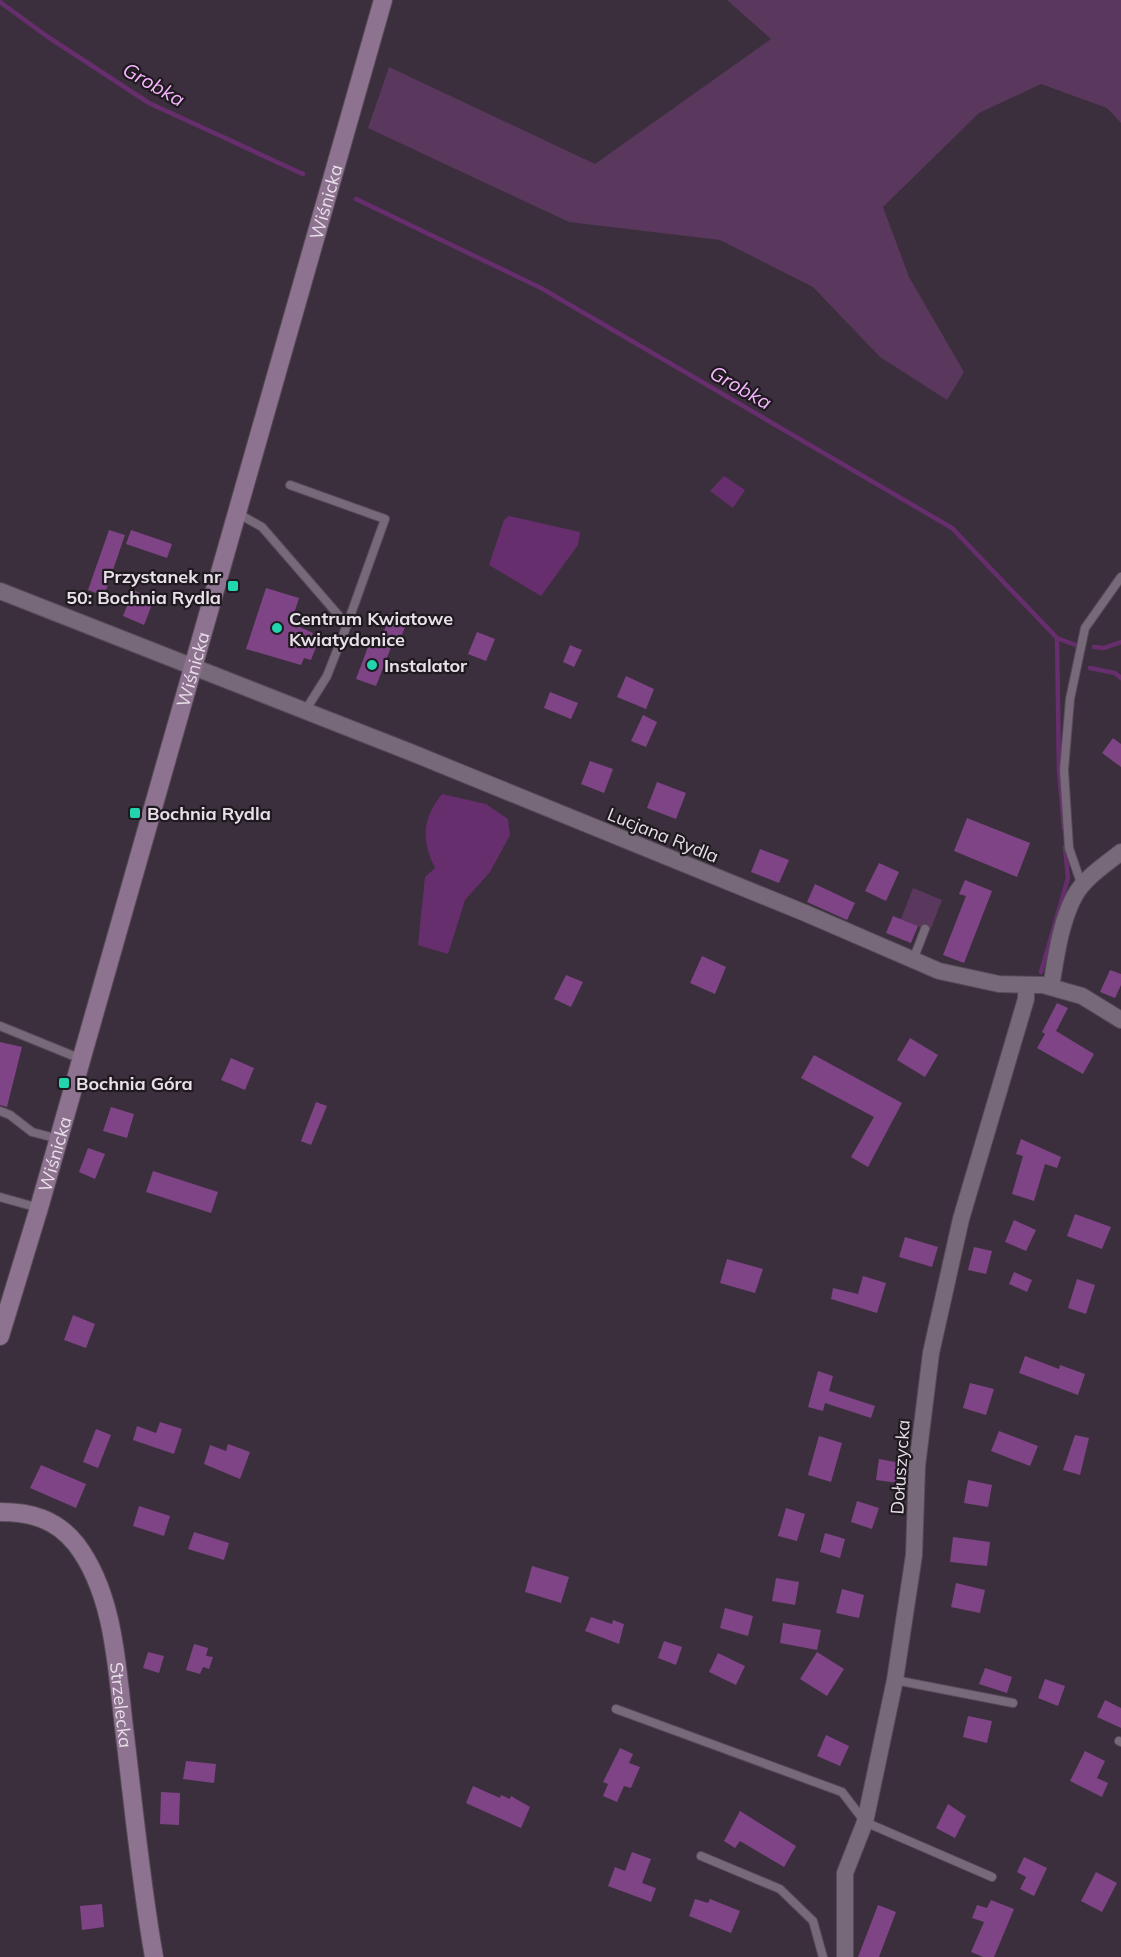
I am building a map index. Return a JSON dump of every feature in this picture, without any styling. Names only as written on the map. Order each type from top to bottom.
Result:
[{"type":"main road","name":"Wiśnicka","points":[[0,1336],[39,1208],[383,0]]},
{"type":"main road","name":"Strzelecka","points":[[0,1512],[24,1512],[45,1519],[62,1530],[84,1556],[105,1608],[116,1665],[154,1957]]},
{"type":"street","name":"Lucjana Rydla","points":[[0,591],[306,711],[806,913],[939,971],[999,984],[1051,987],[1082,996],[1121,1020]]},
{"type":"street","points":[[1051,987],[1064,924],[1074,896],[1093,874],[1121,852]]},
{"type":"street","name":"Dołuszycka","points":[[845,1957],[845,1873],[864,1822],[895,1680],[914,1555],[917,1466],[931,1353],[961,1219],[1026,999],[1026,985]]},
{"type":"lane","points":[[290,484],[385,519],[327,676],[306,711]]},
{"type":"lane","points":[[237,513],[254,520],[262,527],[347,626]]},
{"type":"lane","points":[[1082,887],[1069,848],[1064,770],[1070,699],[1085,628],[1121,577]]},
{"type":"lane","points":[[913,960],[925,929]]},
{"type":"lane","points":[[0,1026],[81,1059]]},
{"type":"lane","points":[[0,1111],[10,1115],[32,1132],[59,1138]]},
{"type":"lane","points":[[0,1197],[39,1208]]},
{"type":"lane","points":[[895,1680],[1013,1703]]},
{"type":"lane","points":[[615,1709],[842,1792],[864,1822],[992,1877]]},
{"type":"lane","points":[[701,1856],[780,1888],[813,1921],[823,1957]]},
{"type":"shaded area","points":[[727,0],[1121,0],[1121,123],[1107,108],[1041,84],[979,113],[883,207],[909,277],[964,372],[947,400],[880,357],[813,287],[720,240],[569,222],[368,128],[389,67],[595,164],[771,39]]},
{"type":"shaded area","points":[[724,476],[745,490],[733,508],[710,491]]},
{"type":"shaded area","points":[[509,516],[580,532],[578,545],[541,596],[489,565],[504,520]]},
{"type":"shaded area","points":[[442,794],[486,804],[508,819],[510,835],[490,872],[465,900],[448,954],[418,945],[425,877],[435,868],[427,848],[427,821]]},
{"type":"shaded area","points":[[913,888],[942,900],[930,931],[901,919]]},
{"type":"building","points":[[109,530],[125,535],[104,596],[88,590]]},
{"type":"building","points":[[131,530],[172,544],[167,558],[126,544]]},
{"type":"building","name":"Centrum Kwiatowe Kwiatydonice","points":[[266,588],[299,598],[291,623],[313,633],[309,643],[316,647],[311,660],[304,658],[301,665],[246,649]]},
{"type":"building","points":[[133,590],[154,599],[144,625],[123,616]]},
{"type":"building","points":[[391,613],[408,620],[400,639],[395,637],[376,686],[356,679],[369,644],[378,647]]},
{"type":"building","points":[[477,632],[495,639],[486,661],[468,654]]},
{"type":"building","points":[[570,645],[582,650],[574,667],[563,662]]},
{"type":"building","points":[[626,676],[654,689],[646,709],[617,697]]},
{"type":"building","points":[[550,692],[578,703],[571,719],[544,708]]},
{"type":"building","points":[[643,715],[657,722],[646,747],[631,741]]},
{"type":"building","points":[[1113,738],[1121,744],[1121,767],[1102,753]]},
{"type":"building","points":[[590,761],[613,769],[604,793],[581,784]]},
{"type":"building","points":[[657,782],[686,793],[676,819],[647,808]]},
{"type":"building","points":[[967,818],[1030,843],[1017,877],[954,851]]},
{"type":"building","points":[[760,849],[789,860],[779,883],[751,872]]},
{"type":"building","points":[[879,863],[899,872],[886,901],[865,891]]},
{"type":"building","points":[[965,880],[992,891],[964,963],[943,955],[966,896],[959,894]]},
{"type":"building","points":[[815,884],[855,903],[847,920],[807,902]]},
{"type":"building","points":[[893,916],[918,926],[911,943],[886,933]]},
{"type":"building","points":[[702,956],[726,967],[715,994],[690,983]]},
{"type":"building","points":[[1110,970],[1121,974],[1121,985],[1115,998],[1100,992]]},
{"type":"building","points":[[566,975],[583,982],[571,1007],[554,999]]},
{"type":"building","points":[[1057,1003],[1068,1008],[1056,1031],[1094,1054],[1083,1074],[1037,1048],[1045,1034],[1042,1032]]},
{"type":"building","points":[[910,1038],[938,1055],[925,1077],[897,1060]]},
{"type":"building","points":[[0,1042],[22,1047],[7,1107],[0,1105]]},
{"type":"building","points":[[814,1055],[902,1103],[868,1167],[851,1157],[874,1117],[801,1078]]},
{"type":"building","points":[[231,1058],[254,1068],[245,1090],[221,1080]]},
{"type":"building","points":[[316,1102],[327,1106],[311,1145],[301,1141]]},
{"type":"building","points":[[111,1107],[134,1114],[127,1138],[103,1131]]},
{"type":"building","points":[[1021,1139],[1061,1157],[1057,1168],[1045,1164],[1034,1201],[1012,1194],[1023,1156],[1016,1154]]},
{"type":"building","points":[[88,1148],[105,1154],[95,1179],[79,1172]]},
{"type":"building","points":[[153,1171],[218,1192],[211,1213],[146,1192]]},
{"type":"building","points":[[1075,1214],[1111,1227],[1102,1249],[1067,1236]]},
{"type":"building","points":[[1014,1220],[1036,1230],[1026,1251],[1005,1242]]},
{"type":"building","points":[[905,1237],[938,1247],[932,1267],[899,1257]]},
{"type":"building","points":[[974,1247],[992,1251],[986,1274],[968,1270]]},
{"type":"building","points":[[727,1259],[763,1269],[755,1293],[720,1283]]},
{"type":"building","points":[[1014,1272],[1032,1280],[1027,1292],[1009,1284]]},
{"type":"building","points":[[863,1276],[886,1283],[877,1313],[831,1299],[833,1288],[858,1294]]},
{"type":"building","points":[[1077,1279],[1095,1285],[1086,1314],[1068,1308]]},
{"type":"building","points":[[73,1315],[95,1324],[86,1348],[64,1340]]},
{"type":"building","points":[[1025,1356],[1059,1369],[1060,1365],[1085,1374],[1078,1395],[1019,1373]]},
{"type":"building","points":[[818,1371],[833,1376],[829,1391],[875,1406],[871,1418],[825,1403],[823,1411],[808,1407]]},
{"type":"building","points":[[970,1383],[994,1389],[986,1415],[963,1408]]},
{"type":"building","points":[[160,1422],[182,1429],[174,1454],[133,1440],[137,1426],[156,1433]]},
{"type":"building","points":[[96,1429],[111,1435],[98,1468],[83,1462]]},
{"type":"building","points":[[999,1431],[1038,1446],[1030,1466],[991,1451]]},
{"type":"building","points":[[1075,1435],[1089,1438],[1080,1475],[1063,1470]]},
{"type":"building","points":[[819,1436],[842,1443],[831,1482],[808,1475]]},
{"type":"building","points":[[228,1444],[250,1452],[240,1479],[204,1464],[210,1445],[226,1451]]},
{"type":"building","points":[[879,1459],[901,1463],[898,1483],[876,1480]]},
{"type":"building","points":[[41,1465],[86,1484],[76,1508],[30,1488]]},
{"type":"building","points":[[968,1480],[992,1485],[988,1507],[964,1503]]},
{"type":"building","points":[[857,1501],[879,1508],[872,1529],[851,1522]]},
{"type":"building","points":[[139,1506],[170,1516],[164,1536],[133,1526]]},
{"type":"building","points":[[786,1508],[805,1514],[797,1541],[778,1536]]},
{"type":"building","points":[[194,1532],[229,1543],[224,1560],[188,1549]]},
{"type":"building","points":[[825,1533],[845,1539],[840,1558],[820,1552]]},
{"type":"building","points":[[953,1537],[990,1542],[987,1566],[950,1562]]},
{"type":"building","points":[[532,1566],[569,1577],[561,1603],[525,1592]]},
{"type":"building","points":[[776,1578],[799,1582],[795,1605],[772,1601]]},
{"type":"building","points":[[956,1583],[985,1590],[980,1613],[951,1607]]},
{"type":"building","points":[[842,1589],[864,1595],[859,1618],[836,1613]]},
{"type":"building","points":[[725,1608],[753,1616],[748,1636],[720,1628]]},
{"type":"building","points":[[591,1617],[612,1624],[613,1620],[624,1624],[619,1644],[585,1631]]},
{"type":"building","points":[[783,1623],[821,1630],[817,1650],[780,1643]]},
{"type":"building","points":[[664,1641],[682,1647],[676,1665],[658,1658]]},
{"type":"building","points":[[194,1644],[208,1648],[206,1656],[213,1657],[209,1669],[203,1667],[200,1674],[186,1670]]},
{"type":"building","points":[[148,1652],[164,1656],[159,1673],[143,1668]]},
{"type":"building","points":[[817,1652],[844,1669],[827,1696],[800,1679]]},
{"type":"building","points":[[718,1653],[745,1666],[736,1685],[709,1672]]},
{"type":"building","points":[[985,1668],[1012,1677],[1007,1693],[979,1684]]},
{"type":"building","points":[[1045,1679],[1065,1686],[1058,1706],[1038,1698]]},
{"type":"building","points":[[1105,1700],[1121,1708],[1121,1728],[1097,1717]]},
{"type":"building","points":[[968,1716],[992,1721],[987,1743],[963,1737]]},
{"type":"building","points":[[826,1735],[849,1746],[840,1766],[817,1756]]},
{"type":"building","points":[[620,1748],[633,1754],[629,1763],[640,1767],[631,1788],[624,1786],[617,1802],[603,1796],[608,1784],[603,1782]]},
{"type":"building","points":[[1085,1751],[1105,1761],[1097,1778],[1108,1783],[1102,1797],[1070,1781]]},
{"type":"building","points":[[186,1761],[216,1764],[214,1783],[183,1779]]},
{"type":"building","points":[[473,1786],[500,1798],[501,1795],[510,1799],[511,1796],[530,1807],[521,1828],[466,1803]]},
{"type":"building","points":[[161,1792],[180,1793],[179,1825],[160,1824]]},
{"type":"building","points":[[948,1804],[966,1816],[955,1838],[936,1828]]},
{"type":"building","points":[[740,1811],[796,1846],[784,1867],[740,1841],[735,1848],[724,1841]]},
{"type":"building","points":[[632,1852],[651,1859],[642,1883],[656,1888],[651,1902],[608,1886],[615,1867],[625,1871]]},
{"type":"building","points":[[1024,1857],[1047,1868],[1034,1896],[1020,1889],[1026,1877],[1017,1872]]},
{"type":"building","points":[[1096,1872],[1117,1883],[1102,1912],[1081,1901]]},
{"type":"building","points":[[695,1899],[708,1903],[710,1899],[740,1911],[731,1933],[689,1916]]},
{"type":"building","points":[[991,1900],[1014,1909],[994,1957],[983,1957],[971,1952],[984,1922],[972,1918],[977,1905],[987,1908]]},
{"type":"building","points":[[102,1904],[104,1927],[82,1930],[80,1906]]},
{"type":"building","points":[[878,1905],[896,1912],[879,1957],[858,1957]]},
{"type":"waterway","name":"Grobka","points":[[0,2],[48,37],[149,103],[303,174]]},
{"type":"waterway","name":"Grobka","points":[[356,199],[541,288],[952,528],[1057,638],[1078,646]]},
{"type":"waterway","points":[[1057,638],[1059,771],[1064,829]]},
{"type":"waterway","name":"Grobka","points":[[1094,647],[1104,648],[1121,642]]},
{"type":"waterway","points":[[1090,668],[1115,673],[1121,678]]},
{"type":"waterway","points":[[1041,972],[1068,878],[1065,847]]},
{"type":"place","name":"Przystanek nr 50: Bochnia Rydla","points":[[233,586]]},
{"type":"place","name":"Centrum Kwiatowe Kwiatydonice","points":[[277,628]]},
{"type":"place","name":"Instalator","points":[[372,665]]},
{"type":"place","name":"Bochnia Rydla","points":[[135,813]]},
{"type":"place","name":"Bochnia Góra","points":[[64,1083]]}]
